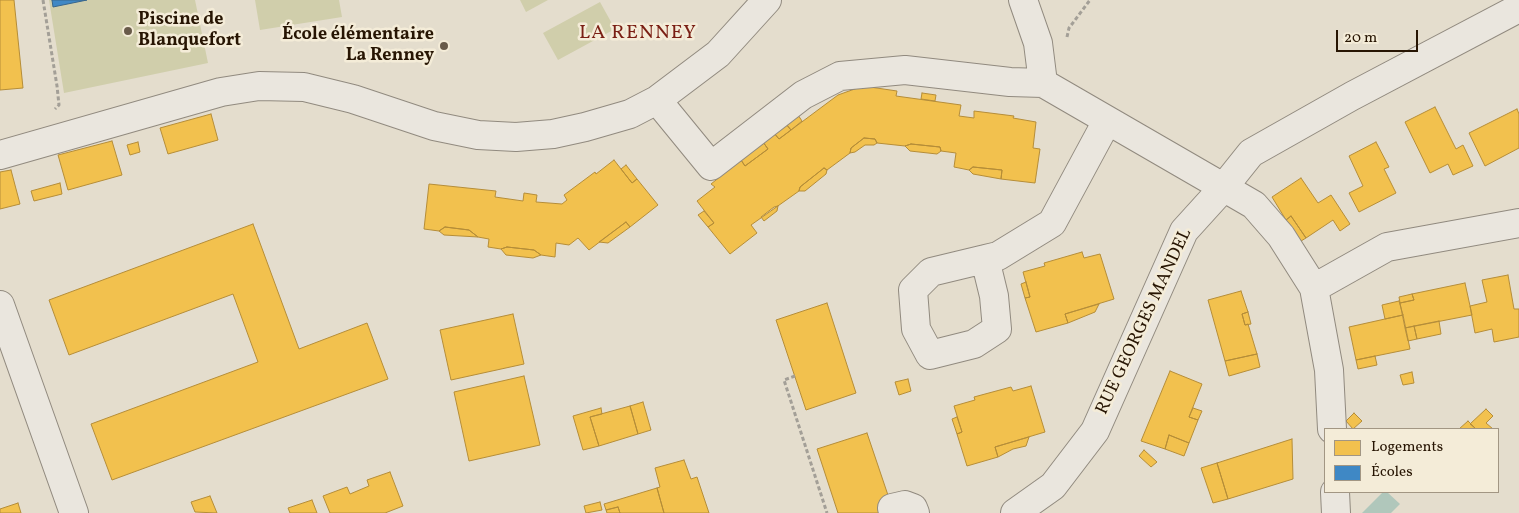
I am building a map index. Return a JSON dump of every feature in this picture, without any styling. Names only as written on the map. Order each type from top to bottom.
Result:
[{"type":"street","points":[[0,154],[221,92],[259,86],[304,88],[353,99],[434,126],[478,135],[516,137],[553,134],[585,128],[630,114],[657,100],[718,54],[767,0]]},
{"type":"street","points":[[1023,0],[1038,42],[1043,83]]},
{"type":"street","name":"RUE GEORGES MANDEL","points":[[1015,513],[1053,486],[1095,431],[1184,231],[1254,151],[1352,96],[1519,8]]},
{"type":"street","points":[[657,100],[711,166],[803,95],[840,76],[905,70],[1010,82],[1043,83],[1254,205],[1281,236],[1314,288],[1330,370],[1332,428]]},
{"type":"street","points":[[985,259],[998,256],[1052,224],[1107,121]]},
{"type":"street","points":[[1314,288],[1387,247],[1519,223]]},
{"type":"street","points":[[0,305],[74,513]]},
{"type":"street","points":[[1335,493],[1336,513]]},
{"type":"path","points":[[43,0],[59,105],[52,112]]},
{"type":"path","points":[[1065,41],[1069,28],[1090,0]]},
{"type":"path","points":[[795,376],[784,380],[827,513]]},
{"type":"shaded area","name":"Piscine de Blanquefort","points":[[49,0],[195,0],[208,63],[64,93]]},
{"type":"shaded area","points":[[255,0],[339,0],[342,17],[260,30]]},
{"type":"shaded area","points":[[520,0],[548,0],[526,12]]},
{"type":"shaded area","points":[[600,2],[615,29],[558,60],[543,33]]},
{"type":"shaded area","points":[[1382,493],[1388,493],[1400,504],[1391,513],[1362,513]]},
{"type":"building: Logements","points":[[0,0],[14,0],[23,88],[0,90]]},
{"type":"building: Logements","points":[[863,86],[897,91],[896,96],[961,105],[959,116],[974,118],[974,111],[1014,116],[1013,118],[1036,122],[1033,148],[1040,149],[1035,183],[1001,179],[1002,170],[973,167],[969,170],[954,167],[956,153],[941,151],[940,147],[877,143],[875,139],[864,138],[851,148],[850,153],[827,170],[824,168],[800,187],[799,191],[751,225],[757,233],[730,254],[708,227],[714,223],[697,201],[715,187],[711,184],[741,160],[745,166],[768,149],[763,142],[774,133],[779,139],[838,95]]},
{"type":"building: Logements","points":[[922,93],[936,95],[935,101],[921,99]]},
{"type":"building: Logements","points":[[1435,107],[1456,149],[1463,145],[1473,166],[1453,175],[1448,164],[1430,173],[1405,122]]},
{"type":"building: Logements","points":[[1517,109],[1519,114],[1519,148],[1485,166],[1469,133]]},
{"type":"building: Logements","points":[[211,114],[218,140],[168,154],[160,128]]},
{"type":"building: Logements","points":[[798,115],[802,121],[791,130],[786,124]]},
{"type":"building: Logements","points":[[786,124],[791,130],[779,139],[774,133]]},
{"type":"building: Logements","points":[[864,138],[875,139],[877,143],[865,145],[850,153],[851,148]]},
{"type":"building: Logements","points":[[112,141],[122,175],[68,190],[58,155]]},
{"type":"building: Logements","points":[[138,142],[140,152],[130,155],[127,145]]},
{"type":"building: Logements","points":[[763,142],[768,149],[745,166],[741,160]]},
{"type":"building: Logements","points":[[1376,142],[1389,167],[1384,169],[1396,193],[1359,212],[1349,193],[1363,186],[1349,156]]},
{"type":"building: Logements","points":[[911,144],[940,147],[941,151],[937,154],[910,151],[905,146]]},
{"type":"building: Logements","points":[[614,160],[632,183],[637,179],[658,205],[630,227],[626,222],[589,250],[578,238],[569,245],[556,243],[555,257],[541,255],[534,250],[488,247],[489,239],[478,237],[469,230],[445,227],[439,231],[424,229],[429,184],[496,191],[495,197],[523,201],[524,193],[537,195],[536,202],[562,204],[567,200],[564,195]]},
{"type":"building: Logements","points":[[626,165],[637,179],[632,183],[621,169]]},
{"type":"building: Logements","points":[[973,167],[1002,170],[1001,179],[973,174],[969,170]]},
{"type":"building: Logements","points":[[824,168],[827,170],[826,174],[805,191],[799,191],[800,187]]},
{"type":"building: Logements","points":[[11,170],[20,204],[0,209],[0,172]]},
{"type":"building: Logements","points":[[1301,178],[1318,203],[1331,195],[1350,224],[1340,231],[1333,220],[1306,238],[1291,216],[1286,220],[1272,197]]},
{"type":"building: Logements","points":[[60,183],[62,194],[34,201],[31,191]]},
{"type":"building: Logements","points":[[778,206],[777,211],[764,221],[761,217]]},
{"type":"building: Logements","points":[[704,211],[714,223],[708,227],[698,215]]},
{"type":"building: Logements","points":[[1291,216],[1306,238],[1301,241],[1286,220]]},
{"type":"building: Logements","points":[[626,222],[630,227],[608,243],[599,242]]},
{"type":"building: Logements","points":[[253,224],[299,349],[367,323],[388,379],[112,480],[91,424],[258,362],[233,294],[69,355],[49,300]]},
{"type":"building: Logements","points":[[445,227],[469,230],[478,237],[444,235],[439,231]]},
{"type":"building: Logements","points":[[507,247],[534,250],[541,255],[533,258],[506,255],[501,249]]},
{"type":"building: Logements","points":[[1082,252],[1084,258],[1100,254],[1114,299],[1065,314],[1068,323],[1036,332],[1025,298],[1030,297],[1023,272],[1045,266],[1044,263]]},
{"type":"building: Logements","points":[[1508,275],[1514,309],[1519,309],[1519,337],[1494,342],[1492,329],[1475,333],[1470,306],[1487,302],[1482,280]]},
{"type":"building: Logements","points":[[1026,282],[1030,297],[1025,298],[1021,284]]},
{"type":"building: Logements","points":[[1465,283],[1472,315],[1405,328],[1400,303],[1414,300],[1412,294]]},
{"type":"building: Logements","points":[[1241,291],[1248,312],[1242,314],[1245,325],[1248,324],[1257,354],[1225,361],[1208,300]]},
{"type":"building: Logements","points":[[1412,294],[1414,300],[1400,303],[1399,297]]},
{"type":"building: Logements","points":[[1399,301],[1403,315],[1385,319],[1382,305]]},
{"type":"building: Logements","points":[[827,303],[856,393],[806,410],[776,320]]},
{"type":"building: Logements","points":[[1099,304],[1095,312],[1068,323],[1065,314]]},
{"type":"building: Logements","points":[[1248,312],[1251,324],[1245,325],[1242,314]]},
{"type":"building: Logements","points":[[513,314],[524,364],[451,380],[440,330]]},
{"type":"building: Logements","points":[[1403,315],[1410,349],[1356,360],[1349,327]]},
{"type":"building: Logements","points":[[1439,321],[1441,334],[1417,339],[1414,326]]},
{"type":"building: Logements","points":[[1414,326],[1417,339],[1408,341],[1405,328]]},
{"type":"building: Logements","points":[[1257,354],[1260,367],[1229,376],[1225,361]]},
{"type":"building: Logements","points":[[1375,356],[1377,365],[1358,369],[1356,360]]},
{"type":"building: Logements","points":[[1170,371],[1202,384],[1189,417],[1198,420],[1189,443],[1169,435],[1165,449],[1141,441]]},
{"type":"building: Logements","points":[[1412,372],[1414,383],[1403,385],[1400,375]]},
{"type":"building: Logements","points":[[524,376],[540,445],[469,461],[454,392]]},
{"type":"building: Logements","points":[[908,379],[911,391],[899,395],[895,382]]},
{"type":"building: Logements","points":[[1031,386],[1045,432],[995,447],[998,457],[967,466],[957,434],[962,432],[954,406],[975,400],[974,397],[1011,387],[1013,391]]},
{"type":"building: Logements","points":[[643,402],[651,430],[638,434],[630,406]]},
{"type":"building: Logements","points":[[630,406],[638,434],[599,446],[590,417]]},
{"type":"building: Logements","points":[[601,408],[602,414],[590,417],[599,446],[583,450],[573,416]]},
{"type":"building: Logements","points":[[1193,408],[1202,411],[1198,420],[1189,417]]},
{"type":"building: Logements","points":[[1486,409],[1493,416],[1486,423],[1492,428],[1475,428],[1470,424]]},
{"type":"building: Logements","points":[[1354,413],[1362,421],[1352,428],[1346,421]]},
{"type":"building: Logements","points":[[957,417],[962,432],[957,434],[952,419]]},
{"type":"building: Logements","points":[[1468,421],[1475,428],[1460,428]]},
{"type":"building: Logements","points":[[867,433],[894,513],[838,513],[817,449]]},
{"type":"building: Logements","points":[[1169,435],[1189,443],[1184,456],[1165,449]]},
{"type":"building: Logements","points":[[1029,437],[1026,446],[1013,449],[998,457],[995,447]]},
{"type":"building: Logements","points":[[1292,439],[1293,479],[1228,499],[1217,463]]},
{"type":"building: Logements","points":[[1144,450],[1157,462],[1151,467],[1139,456]]},
{"type":"building: Logements","points":[[684,460],[691,479],[697,477],[709,513],[664,513],[657,488],[660,487],[655,468]]},
{"type":"building: Logements","points":[[1217,463],[1228,499],[1213,503],[1201,468]]},
{"type":"building: Logements","points":[[390,472],[403,506],[385,513],[330,513],[323,496],[347,487],[350,494],[369,486],[367,480]]},
{"type":"building: Logements","points":[[657,488],[664,513],[620,513],[618,507],[606,510],[604,504]]},
{"type":"building: Logements","points":[[210,496],[217,513],[195,512],[191,502]]},
{"type":"building: Logements","points":[[312,500],[317,513],[290,513],[288,508]]},
{"type":"building: Logements","points":[[600,502],[602,510],[586,513],[584,506]]},
{"type":"building: Logements","points":[[18,503],[21,513],[0,513],[0,509]]},
{"type":"building: Logements","points":[[618,507],[620,513],[607,513],[606,510]]},
{"type":"building: Écoles","points":[[52,0],[87,0],[53,7]]},
{"type":"place","name":"Piscine de Blanquefort","points":[[128,31]]},
{"type":"place","name":"École élémentaire La Renney","points":[[444,46]]},
{"type":"district","name":"LA RENNEY","points":[[638,34]]}]
